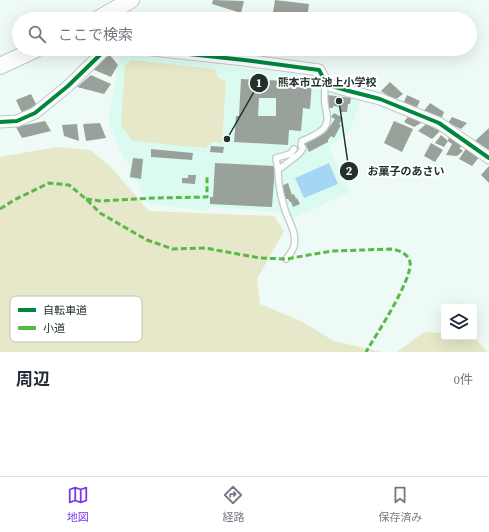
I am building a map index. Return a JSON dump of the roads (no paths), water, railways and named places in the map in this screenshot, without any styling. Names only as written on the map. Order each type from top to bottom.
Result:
[{"type":"main road","points":[[111,12],[131,0]]},
{"type":"main road","points":[[0,66],[21,56]]},
{"type":"street","points":[[0,122],[17,121],[35,113],[68,86],[99,56]]},
{"type":"street","points":[[207,56],[319,70],[325,81],[332,86],[349,92],[380,99],[439,123],[489,158]]},
{"type":"lane","points":[[278,170],[300,154],[303,148],[301,145],[302,141],[325,128],[328,121],[325,103],[325,81]]},
{"type":"lane","points":[[286,259],[294,248],[295,240],[278,184],[276,158],[290,154],[294,149]]},
{"type":"water","points":[[329,163],[338,184],[304,198],[295,178]]},
{"type":"place","name":"お菓子のあさい","points":[[339,101]]},
{"type":"place","name":"熊本市立池上小学校","points":[[227,139]]}]
